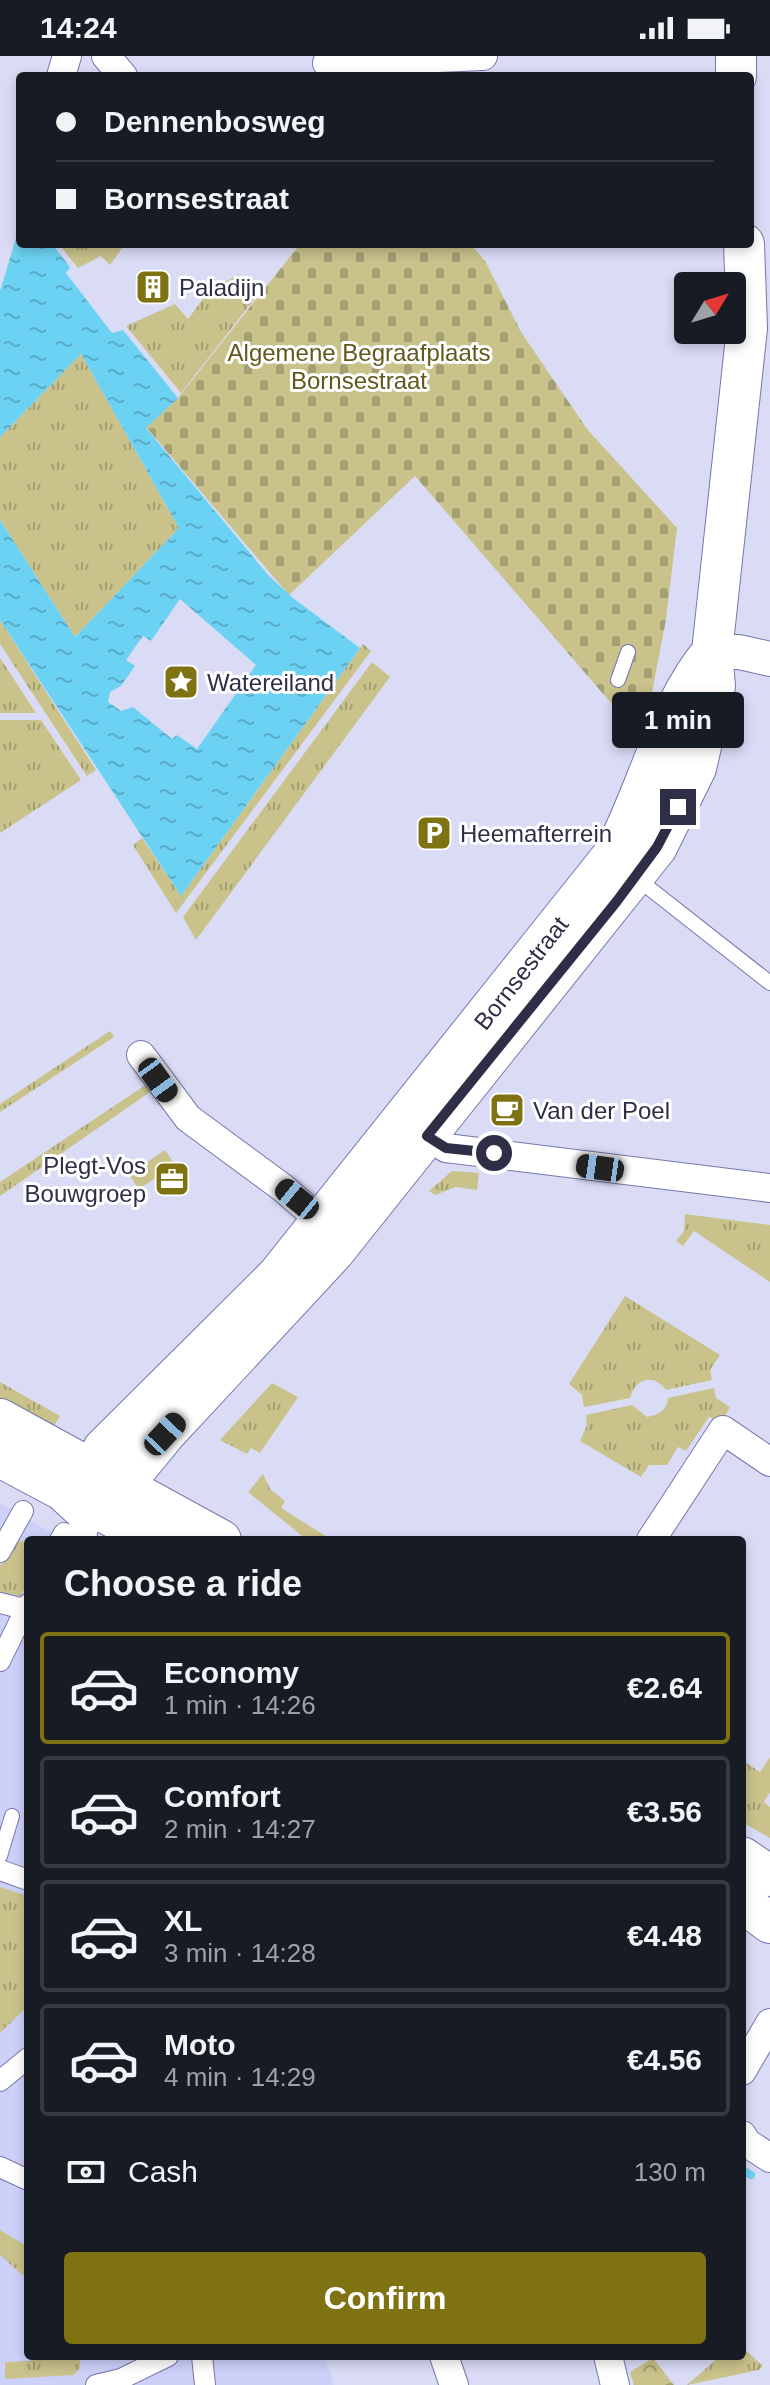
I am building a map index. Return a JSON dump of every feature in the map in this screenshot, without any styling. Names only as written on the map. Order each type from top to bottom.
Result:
[{"type":"main road","name":"Bornsestraat","points":[[86,1516],[328,1237],[641,849],[669,826],[696,768],[715,686],[712,652],[747,328],[744,248]]},
{"type":"main road","name":"Bornsestraat","points":[[416,1128],[613,855],[636,813],[695,671],[712,652]]},
{"type":"main road","points":[[0,1419],[86,1516],[198,1536]]},
{"type":"main road","points":[[0,1457],[32,1495],[144,1536]]},
{"type":"main road","points":[[746,1860],[770,1876]]},
{"type":"main road","points":[[746,1905],[770,1923]]},
{"type":"street","points":[[106,56],[120,72]]},
{"type":"street","points":[[326,65],[483,56]]},
{"type":"street","points":[[712,652],[739,652],[770,659]]},
{"type":"street","points":[[141,1055],[188,1118],[283,1188],[328,1237]]},
{"type":"street","points":[[416,1128],[446,1148],[770,1188]]},
{"type":"street","points":[[654,1536],[723,1430],[770,1462]]},
{"type":"street","points":[[0,1552],[32,1495]]},
{"type":"street","points":[[0,1603],[24,1607]]},
{"type":"street","points":[[0,1661],[24,1614]]},
{"type":"street","points":[[0,1870],[24,1879]]},
{"type":"street","points":[[746,2064],[770,2023]]},
{"type":"street","points":[[0,2081],[24,2061]]},
{"type":"street","points":[[746,2141],[770,2158]]},
{"type":"street","points":[[0,2167],[24,2178]]},
{"type":"street","points":[[96,2385],[121,2379],[160,2360]]},
{"type":"street","points":[[202,2360],[205,2385]]},
{"type":"street","points":[[445,2360],[454,2385]]},
{"type":"street","points":[[609,2360],[615,2385]]},
{"type":"lane","points":[[618,680],[628,652]]},
{"type":"lane","name":"Bornsestraat","points":[[641,849],[666,790],[687,721],[681,700]]},
{"type":"lane","points":[[641,849],[770,983]]},
{"type":"lane","name":"Bornsestraat","points":[[328,1237],[416,1128]]},
{"type":"lane","name":"Bornsestraat","points":[[328,1237],[371,1183]]},
{"type":"lane","points":[[12,1816],[0,1859],[24,1868]]},
{"type":"shaded area","points":[[0,1503],[57,1536],[24,1536],[24,2360],[326,2360],[334,2385],[0,2385]]},
{"type":"green space","points":[[62,248],[122,248],[110,265],[101,256],[78,268]]},
{"type":"green space","name":"Algemene Begraafplaats Bornsestraat","points":[[297,248],[474,248],[485,261],[521,332],[587,429],[677,528],[666,619],[643,740],[415,476],[289,595],[146,427],[178,398]]},
{"type":"green space","points":[[239,275],[256,297],[181,393],[126,326],[175,304],[188,319],[211,288]]},
{"type":"green space","points":[[81,354],[179,528],[75,637],[0,520],[0,437]]},
{"type":"green space","points":[[0,620],[96,770],[87,776],[0,644]]},
{"type":"green space","points":[[363,644],[371,651],[176,913],[133,845],[142,838],[181,896]]},
{"type":"green space","points":[[0,658],[36,713],[0,713]]},
{"type":"green space","points":[[372,662],[390,677],[196,940],[183,917]]},
{"type":"green space","points":[[0,720],[41,720],[81,780],[0,833]]},
{"type":"green space","points":[[110,1031],[114,1037],[0,1112],[0,1104]]},
{"type":"green space","points":[[147,1084],[150,1092],[0,1196],[0,1182]]},
{"type":"green space","points":[[165,1150],[175,1165],[139,1189],[129,1175]]},
{"type":"green space","points":[[452,1171],[479,1173],[477,1190],[456,1187],[435,1195],[429,1191]]},
{"type":"green space","points":[[685,1214],[770,1225],[770,1282],[694,1231],[683,1246],[676,1241],[684,1231]]},
{"type":"green space","points":[[625,1296],[720,1355],[710,1370],[712,1380],[666,1390],[656,1381],[645,1380],[636,1386],[630,1398],[584,1407],[582,1395],[569,1384]]},
{"type":"green space","points":[[0,1382],[60,1416],[52,1429],[0,1400]]},
{"type":"green space","points":[[272,1383],[298,1397],[260,1453],[251,1448],[247,1454],[220,1440]]},
{"type":"green space","points":[[714,1388],[716,1398],[730,1407],[722,1421],[709,1417],[686,1451],[678,1447],[667,1465],[649,1465],[641,1477],[580,1441],[587,1425],[586,1415],[632,1405],[647,1417],[664,1409],[668,1398]]},
{"type":"green space","points":[[263,1474],[270,1489],[285,1501],[281,1508],[326,1536],[302,1536],[248,1492]]},
{"type":"green space","points":[[19,1541],[24,1542],[24,1589],[21,1596],[0,1592],[0,1566]]},
{"type":"green space","points":[[770,1757],[770,1792],[764,1802],[770,1807],[770,1838],[746,1824],[746,1763],[760,1772]]},
{"type":"green space","points":[[0,1887],[24,1895],[24,2010],[0,2033]]},
{"type":"green space","points":[[0,2230],[24,2245],[24,2276],[0,2255]]},
{"type":"green space","points":[[746,2351],[763,2366],[759,2370],[687,2385],[715,2360],[746,2360]]},
{"type":"green space","points":[[80,2360],[80,2368],[74,2375],[5,2379],[5,2362]]},
{"type":"green space","points":[[655,2360],[674,2385],[634,2385],[630,2372]]},
{"type":"water","points":[[16,238],[16,248],[55,248],[70,267],[66,273],[112,333],[123,330],[178,398],[146,428],[269,576],[360,648],[181,896],[0,620],[0,520],[75,637],[179,528],[81,354],[0,437],[0,291]],"holes":[[[180,599],[256,665],[197,749],[177,735],[172,739],[133,707],[121,711],[108,702],[110,692],[121,686],[135,666],[126,660],[143,636],[151,641]]]},
{"type":"waterway","points":[[746,2172],[751,2175]]},
{"type":"place","name":"Paladijn","points":[[153,287]]},
{"type":"place","name":"Watereiland","points":[[181,682]]},
{"type":"place","name":"Heemafterrein","points":[[434,833]]},
{"type":"place","name":"Van der Poel","points":[[507,1110]]},
{"type":"place","name":"Plegt-Vos Bouwgroep","points":[[172,1179]]},
{"type":"route","points":[[494,1153],[446,1148],[427,1136],[617,901],[657,847],[678,807]]}]
